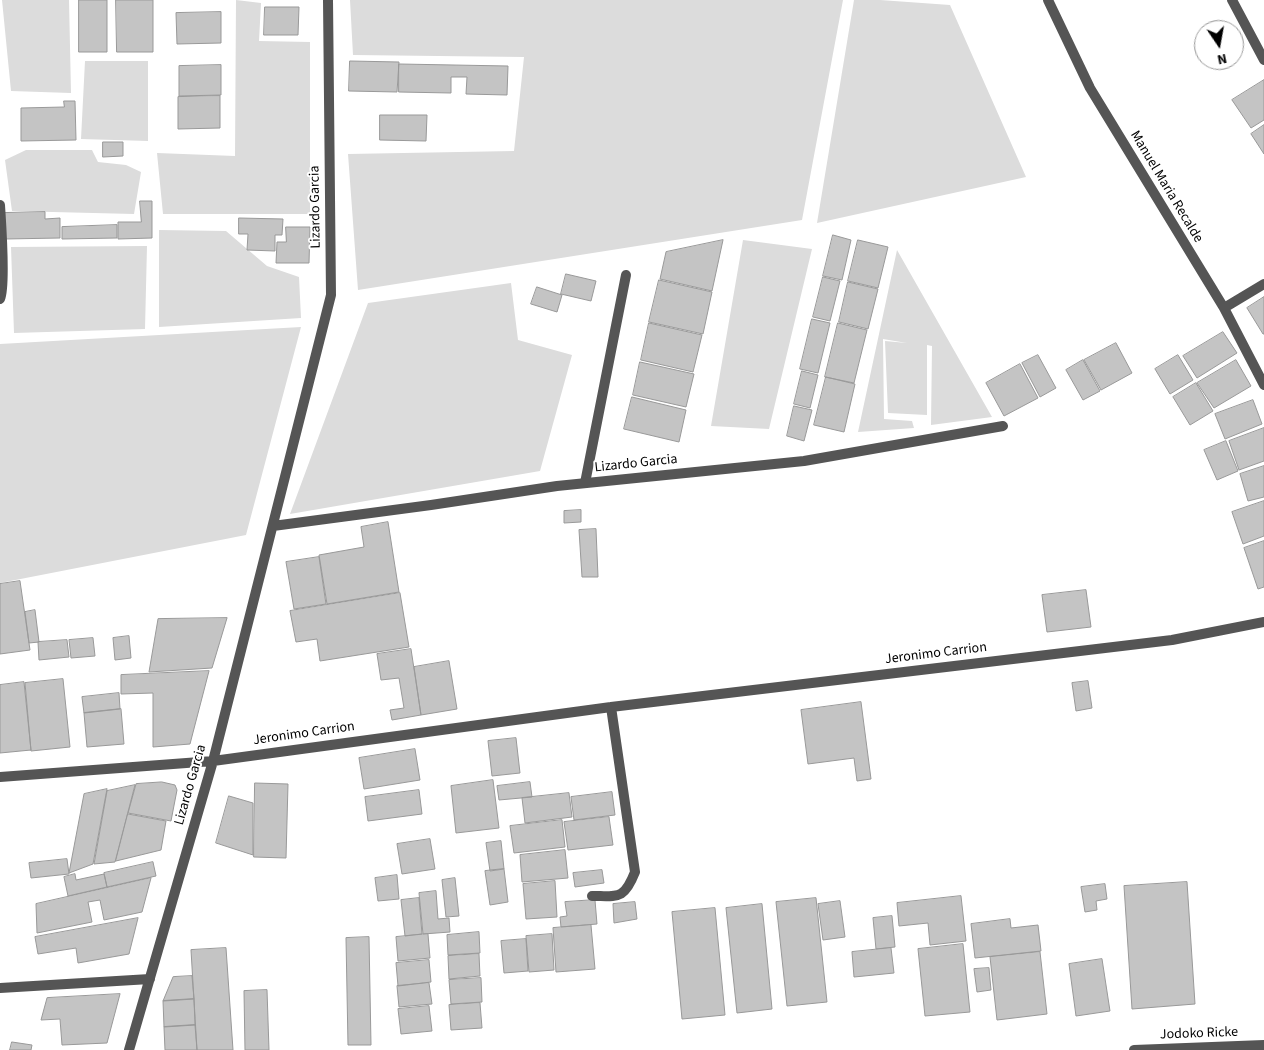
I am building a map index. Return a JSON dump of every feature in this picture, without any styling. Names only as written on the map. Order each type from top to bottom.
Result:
[{"type":"street","name":"Lizardo Garcia","points":[[129,1050],[213,761],[331,294],[328,0]]},
{"type":"street","name":"Manuel Maria Recalde","points":[[1048,0],[1090,88],[1224,308],[1264,385]]},
{"type":"street","points":[[1232,0],[1264,60]]},
{"type":"street","points":[[0,205],[3,273],[2,295],[0,299]]},
{"type":"street","points":[[585,483],[626,275]]},
{"type":"street","points":[[1224,308],[1264,284]]},
{"type":"street","name":"Lizardo Garcia","points":[[272,526],[431,506],[585,483],[804,461],[1002,426]]},
{"type":"street","name":"Jeronimo Carrion","points":[[0,777],[213,761],[611,707],[1172,640],[1264,622]]},
{"type":"street","points":[[592,896],[620,895],[629,888],[635,872],[611,707]]},
{"type":"street","points":[[0,988],[150,978]]},
{"type":"street","name":"Jodoko Ricke","points":[[1134,1050],[1264,1045]]},
{"type":"shaded area","points":[[2,0],[69,0],[71,93],[11,91]]},
{"type":"shaded area","points":[[236,0],[261,3],[259,41],[310,42],[310,214],[163,214],[157,153],[235,156]]},
{"type":"shaded area","points":[[350,0],[843,0],[802,220],[358,290],[348,154],[514,151],[524,57],[353,55]]},
{"type":"shaded area","points":[[854,0],[950,5],[1026,177],[817,223]]},
{"type":"shaded area","points":[[85,61],[148,61],[148,141],[81,139]]},
{"type":"shaded area","points":[[26,150],[92,150],[98,162],[126,165],[141,172],[134,214],[12,211],[5,160]]},
{"type":"shaded area","points":[[159,230],[226,231],[267,266],[299,277],[301,318],[159,327]]},
{"type":"shaded area","points":[[743,240],[812,249],[769,429],[711,426]]},
{"type":"shaded area","points":[[147,246],[145,329],[14,333],[11,247]]},
{"type":"shaded area","points":[[897,250],[992,417],[931,425],[932,346],[927,345],[927,415],[888,413],[885,341],[907,343],[883,339],[884,419],[912,421],[914,428],[858,432]]},
{"type":"shaded area","points":[[511,283],[518,340],[572,355],[540,471],[290,514],[368,303]]},
{"type":"shaded area","points":[[301,327],[246,535],[0,583],[0,344]]},
{"type":"building","points":[[79,0],[107,0],[107,52],[79,52]]},
{"type":"building","points":[[116,0],[153,0],[153,52],[117,52]]},
{"type":"building","points":[[265,7],[299,7],[298,35],[264,35]]},
{"type":"building","points":[[221,12],[221,43],[177,44],[176,13]]},
{"type":"building","points":[[350,61],[399,62],[397,92],[349,91]]},
{"type":"building","points":[[399,64],[508,66],[507,95],[466,94],[467,77],[451,77],[451,93],[399,92]]},
{"type":"building","points":[[221,65],[221,95],[179,96],[179,66]]},
{"type":"building","points":[[1264,80],[1264,120],[1251,128],[1232,100]]},
{"type":"building","points":[[220,96],[220,128],[178,129],[178,97]]},
{"type":"building","points":[[64,101],[75,101],[76,140],[21,141],[21,108],[64,107]]},
{"type":"building","points":[[380,115],[427,115],[426,141],[380,140]]},
{"type":"building","points":[[1264,125],[1264,154],[1251,134]]},
{"type":"building","points":[[103,142],[123,142],[123,156],[103,157]]},
{"type":"building","points":[[140,201],[152,201],[152,238],[118,239],[118,222],[141,222]]},
{"type":"building","points":[[45,212],[45,219],[60,218],[60,238],[5,239],[4,213]]},
{"type":"building","points":[[239,218],[283,219],[282,235],[275,235],[275,251],[247,250],[248,234],[239,234]]},
{"type":"building","points":[[117,225],[117,238],[62,239],[62,227]]},
{"type":"building","points":[[286,227],[310,227],[309,263],[276,263],[277,242],[286,242]]},
{"type":"building","points":[[833,235],[851,240],[842,280],[823,276]]},
{"type":"building","points":[[723,240],[712,291],[660,279],[666,252]]},
{"type":"building","points":[[858,240],[888,247],[878,288],[848,281]]},
{"type":"building","points":[[566,274],[596,281],[591,301],[561,294]]},
{"type":"building","points":[[823,277],[840,281],[830,321],[813,317]]},
{"type":"building","points":[[659,280],[712,292],[703,334],[649,322]]},
{"type":"building","points":[[848,282],[878,289],[868,329],[839,322]]},
{"type":"building","points":[[537,287],[562,295],[557,312],[531,304]]},
{"type":"building","points":[[1264,297],[1264,334],[1263,334],[1247,308]]},
{"type":"building","points":[[812,319],[830,323],[818,373],[800,369]]},
{"type":"building","points":[[649,323],[702,335],[693,372],[641,360]]},
{"type":"building","points":[[838,323],[867,330],[854,383],[825,377]]},
{"type":"building","points":[[1223,332],[1237,353],[1197,378],[1183,356]]},
{"type":"building","points":[[1116,343],[1132,373],[1101,390],[1084,360]]},
{"type":"building","points":[[1038,355],[1056,388],[1040,397],[1022,363]]},
{"type":"building","points":[[1178,355],[1193,380],[1170,394],[1155,369]]},
{"type":"building","points":[[1083,360],[1100,391],[1083,400],[1066,370]]},
{"type":"building","points":[[1236,360],[1251,386],[1214,408],[1197,383]]},
{"type":"building","points":[[640,362],[694,374],[686,407],[633,395]]},
{"type":"building","points":[[1020,364],[1038,398],[1004,416],[986,383]]},
{"type":"building","points":[[802,371],[818,375],[810,408],[794,404]]},
{"type":"building","points":[[826,377],[855,384],[844,432],[814,425]]},
{"type":"building","points":[[1196,383],[1213,411],[1190,425],[1173,397]]},
{"type":"building","points":[[632,397],[686,410],[679,442],[624,429]]},
{"type":"building","points":[[1253,400],[1262,424],[1225,439],[1215,414]]},
{"type":"building","points":[[794,406],[812,410],[804,441],[787,436]]},
{"type":"building","points":[[1264,428],[1264,461],[1239,470],[1229,441]]},
{"type":"building","points":[[1226,441],[1238,471],[1217,480],[1204,450]]},
{"type":"building","points":[[1264,466],[1264,497],[1248,501],[1240,474]]},
{"type":"building","points":[[1264,501],[1264,536],[1243,544],[1232,512]]},
{"type":"building","points":[[581,510],[581,522],[564,523],[564,511]]},
{"type":"building","points":[[388,522],[399,592],[327,604],[319,555],[364,547],[361,527]]},
{"type":"building","points":[[596,529],[598,577],[582,577],[579,530]]},
{"type":"building","points":[[1264,541],[1264,587],[1258,589],[1244,548]]},
{"type":"building","points":[[319,557],[326,604],[294,609],[286,562]]},
{"type":"building","points":[[20,581],[30,650],[0,654],[0,584]]},
{"type":"building","points":[[1086,590],[1091,627],[1047,632],[1042,595]]},
{"type":"building","points":[[400,593],[409,647],[320,661],[317,639],[296,642],[290,611]]},
{"type":"building","points":[[35,610],[39,642],[29,643],[25,612]]},
{"type":"building","points":[[227,618],[212,668],[149,672],[158,619]]},
{"type":"building","points":[[129,636],[131,658],[115,660],[113,638]]},
{"type":"building","points":[[93,638],[95,656],[71,658],[69,640]]},
{"type":"building","points":[[67,640],[69,657],[39,660],[38,642]]},
{"type":"building","points":[[411,649],[421,715],[392,720],[390,710],[404,708],[399,678],[381,680],[377,654]]},
{"type":"building","points":[[449,661],[457,709],[421,715],[414,667]]},
{"type":"building","points":[[209,671],[190,744],[153,747],[153,693],[121,694],[121,675]]},
{"type":"building","points":[[63,679],[70,747],[31,751],[25,683]]},
{"type":"building","points":[[1088,681],[1092,708],[1076,711],[1072,683]]},
{"type":"building","points":[[24,682],[31,750],[0,753],[0,685]]},
{"type":"building","points":[[119,693],[120,709],[84,713],[82,697]]},
{"type":"building","points":[[861,702],[871,779],[857,781],[854,758],[808,764],[801,710]]},
{"type":"building","points":[[121,709],[124,744],[87,747],[84,713]]},
{"type":"building","points":[[516,738],[520,773],[492,776],[488,741]]},
{"type":"building","points":[[415,749],[420,780],[364,789],[359,758]]},
{"type":"building","points":[[493,780],[499,828],[456,833],[451,786]]},
{"type":"building","points":[[162,782],[175,785],[177,790],[171,821],[128,813],[136,784]]},
{"type":"building","points":[[530,782],[532,797],[499,800],[497,786]]},
{"type":"building","points":[[255,783],[288,784],[286,858],[254,857]]},
{"type":"building","points":[[135,785],[115,862],[94,864],[107,791]]},
{"type":"building","points":[[107,789],[93,864],[69,873],[84,794]]},
{"type":"building","points":[[419,790],[422,814],[368,821],[365,797]]},
{"type":"building","points":[[612,792],[615,815],[574,820],[571,797]]},
{"type":"building","points":[[569,793],[572,817],[525,823],[522,798]]},
{"type":"building","points":[[229,796],[253,803],[253,855],[216,843]]},
{"type":"building","points":[[128,814],[166,821],[161,850],[116,861]]},
{"type":"building","points":[[609,817],[613,845],[568,850],[564,822]]},
{"type":"building","points":[[562,820],[565,847],[514,853],[510,826]]},
{"type":"building","points":[[430,839],[435,869],[402,874],[397,844]]},
{"type":"building","points":[[501,841],[504,869],[490,871],[486,843]]},
{"type":"building","points":[[565,850],[568,878],[522,882],[520,855]]},
{"type":"building","points":[[67,859],[69,874],[31,878],[29,863]]},
{"type":"building","points":[[153,862],[156,876],[107,887],[104,873]]},
{"type":"building","points":[[504,869],[508,902],[490,905],[485,871]]},
{"type":"building","points":[[602,870],[604,883],[575,887],[573,873]]},
{"type":"building","points":[[75,874],[76,880],[104,874],[107,887],[68,896],[64,877]]},
{"type":"building","points":[[397,875],[399,899],[378,901],[375,878]]},
{"type":"building","points":[[151,878],[142,912],[104,920],[100,900],[88,902],[92,922],[37,933],[36,904]]},
{"type":"building","points":[[455,878],[459,916],[446,917],[442,880]]},
{"type":"building","points":[[555,881],[557,917],[526,919],[523,884]]},
{"type":"building","points":[[1187,882],[1195,1004],[1132,1009],[1124,886]]},
{"type":"building","points":[[1105,884],[1107,899],[1096,901],[1097,910],[1085,912],[1081,887]]},
{"type":"building","points":[[436,891],[438,919],[449,918],[450,932],[423,934],[419,893]]},
{"type":"building","points":[[961,896],[966,941],[930,945],[928,923],[899,926],[897,903]]},
{"type":"building","points":[[419,898],[422,934],[405,936],[401,900]]},
{"type":"building","points":[[816,898],[827,1002],[787,1006],[776,902]]},
{"type":"building","points":[[595,900],[597,924],[561,927],[560,917],[567,916],[565,902]]},
{"type":"building","points":[[840,901],[845,937],[823,940],[818,904]]},
{"type":"building","points":[[635,902],[637,919],[614,923],[613,904]]},
{"type":"building","points":[[762,904],[772,1009],[737,1013],[726,908]]},
{"type":"building","points":[[715,908],[725,1015],[682,1019],[672,912]]},
{"type":"building","points":[[892,916],[895,947],[876,949],[873,918]]},
{"type":"building","points":[[138,918],[129,954],[78,963],[76,948],[38,954],[35,937]]},
{"type":"building","points":[[1010,919],[1011,928],[1038,925],[1041,951],[975,958],[971,924]]},
{"type":"building","points":[[591,925],[595,969],[556,972],[553,928]]},
{"type":"building","points":[[479,932],[480,953],[448,955],[447,935]]},
{"type":"building","points":[[428,934],[430,958],[398,961],[396,937]]},
{"type":"building","points":[[552,934],[554,970],[529,972],[526,936]]},
{"type":"building","points":[[369,937],[371,1045],[348,1045],[346,938]]},
{"type":"building","points":[[526,939],[528,971],[504,973],[501,941]]},
{"type":"building","points":[[963,944],[970,1012],[925,1016],[918,949]]},
{"type":"building","points":[[226,948],[233,1050],[197,1050],[191,950]]},
{"type":"building","points":[[891,948],[894,973],[854,977],[852,952]]},
{"type":"building","points":[[1040,952],[1047,1014],[997,1020],[990,957]]},
{"type":"building","points":[[479,954],[480,976],[449,979],[448,956]]},
{"type":"building","points":[[1102,959],[1110,1011],[1076,1016],[1069,964]]},
{"type":"building","points":[[429,960],[431,982],[398,986],[396,963]]},
{"type":"building","points":[[989,968],[991,990],[977,992],[974,969]]},
{"type":"building","points":[[192,976],[194,999],[163,1001],[173,977]]},
{"type":"building","points":[[481,978],[482,1002],[451,1004],[449,980]]},
{"type":"building","points":[[429,983],[432,1004],[399,1007],[397,986]]},
{"type":"building","points":[[267,990],[269,1050],[245,1050],[244,991]]},
{"type":"building","points":[[120,994],[107,1043],[62,1045],[60,1019],[41,1020],[47,998]]},
{"type":"building","points":[[194,999],[195,1025],[164,1027],[163,1001]]},
{"type":"building","points":[[480,1003],[482,1028],[451,1030],[449,1005]]},
{"type":"building","points":[[429,1006],[432,1031],[401,1034],[398,1009]]},
{"type":"building","points":[[195,1025],[197,1050],[165,1050],[164,1027]]},
{"type":"building","points":[[12,1042],[32,1045],[31,1050],[10,1050]]}]
